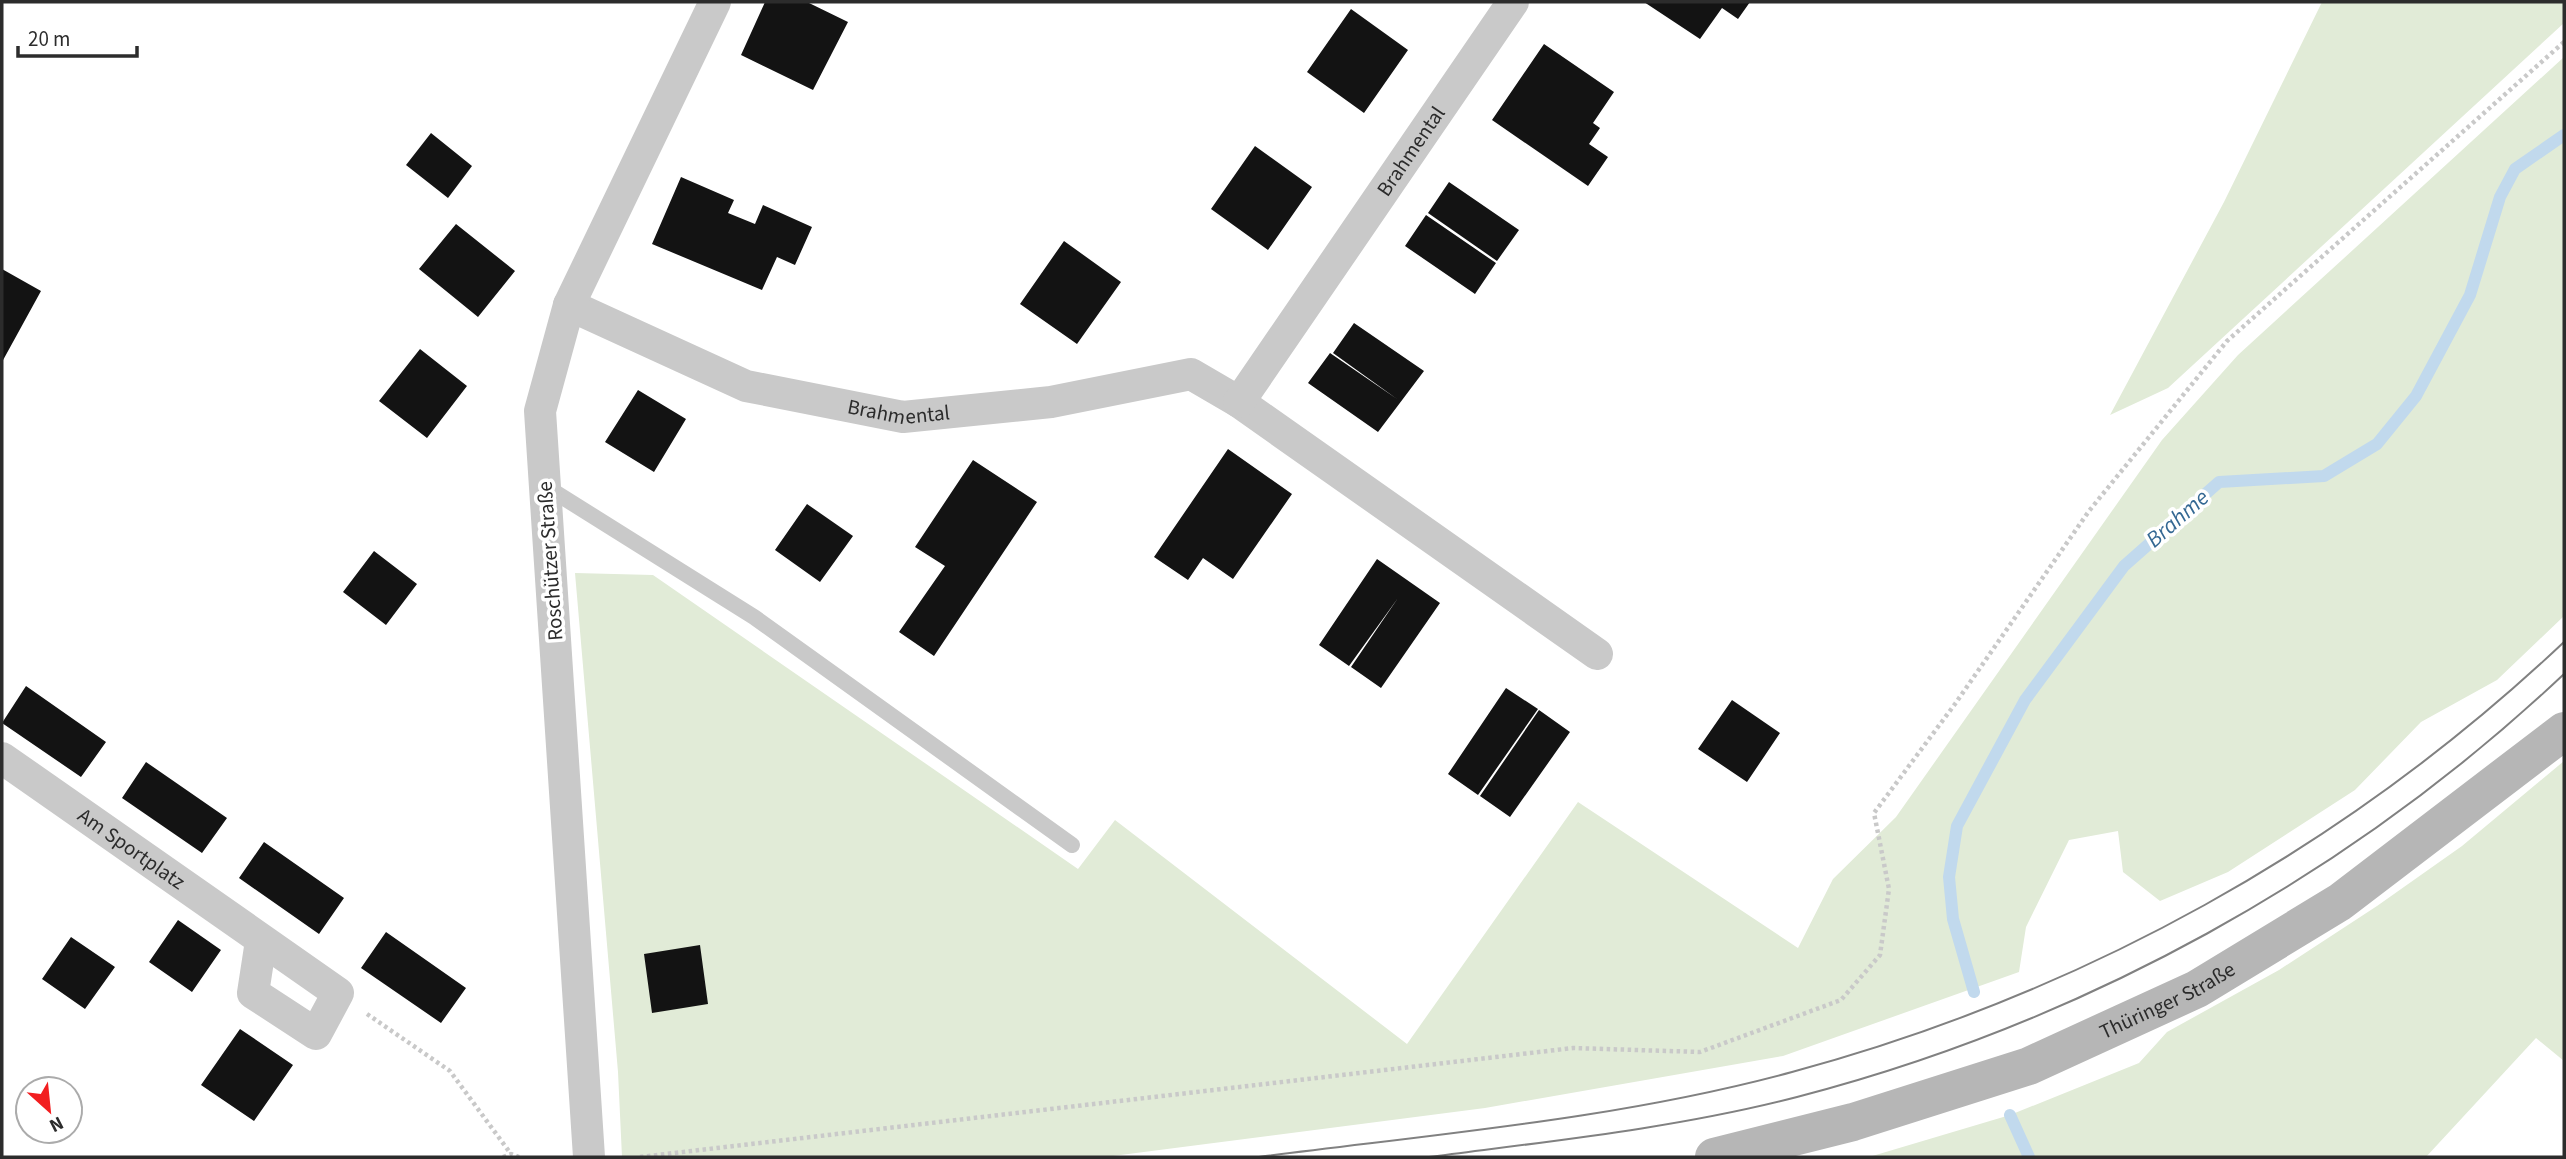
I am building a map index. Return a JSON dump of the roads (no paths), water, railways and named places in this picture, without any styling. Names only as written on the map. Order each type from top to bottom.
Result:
[{"type":"main road","name":"Thüringer Straße","points":[[1714,1157],[1853,1122],[2029,1066],[2197,989],[2340,902],[2564,731]]},
{"type":"street","name":"Roschützer Straße","points":[[589,1157],[540,411],[569,305],[715,2]]},
{"type":"street","name":"Brahmental","points":[[1239,402],[1513,2]]},
{"type":"street","name":"Brahmental","points":[[569,305],[746,386],[903,417],[1051,401],[1191,374],[1239,402],[1597,654]]},
{"type":"street","name":"Am Sportplatz","points":[[2,758],[338,993],[316,1034],[253,993],[261,941]]},
{"type":"lane","points":[[545,486],[754,617],[1072,845]]},
{"type":"waterway","name":"Brahme","points":[[1974,992],[1953,919],[1949,877],[1957,826],[2025,700],[2124,566],[2219,482],[2324,476],[2377,444],[2416,396],[2470,295],[2500,197],[2515,169],[2564,135]]},
{"type":"waterway","name":"Brahme","points":[[2010,1115],[2029,1157]]},
{"type":"tram line","points":[[1259,1157],[1527,1123],[1661,1102],[1792,1072],[1899,1040],[2004,1001],[2106,956],[2205,905],[2300,848],[2392,785],[2480,716],[2564,642]]},
{"type":"tram line","points":[[1429,1157],[1614,1133],[1752,1108],[1903,1066],[2007,1028],[2109,984],[2207,934],[2302,877],[2394,815],[2481,747],[2564,674]]}]
